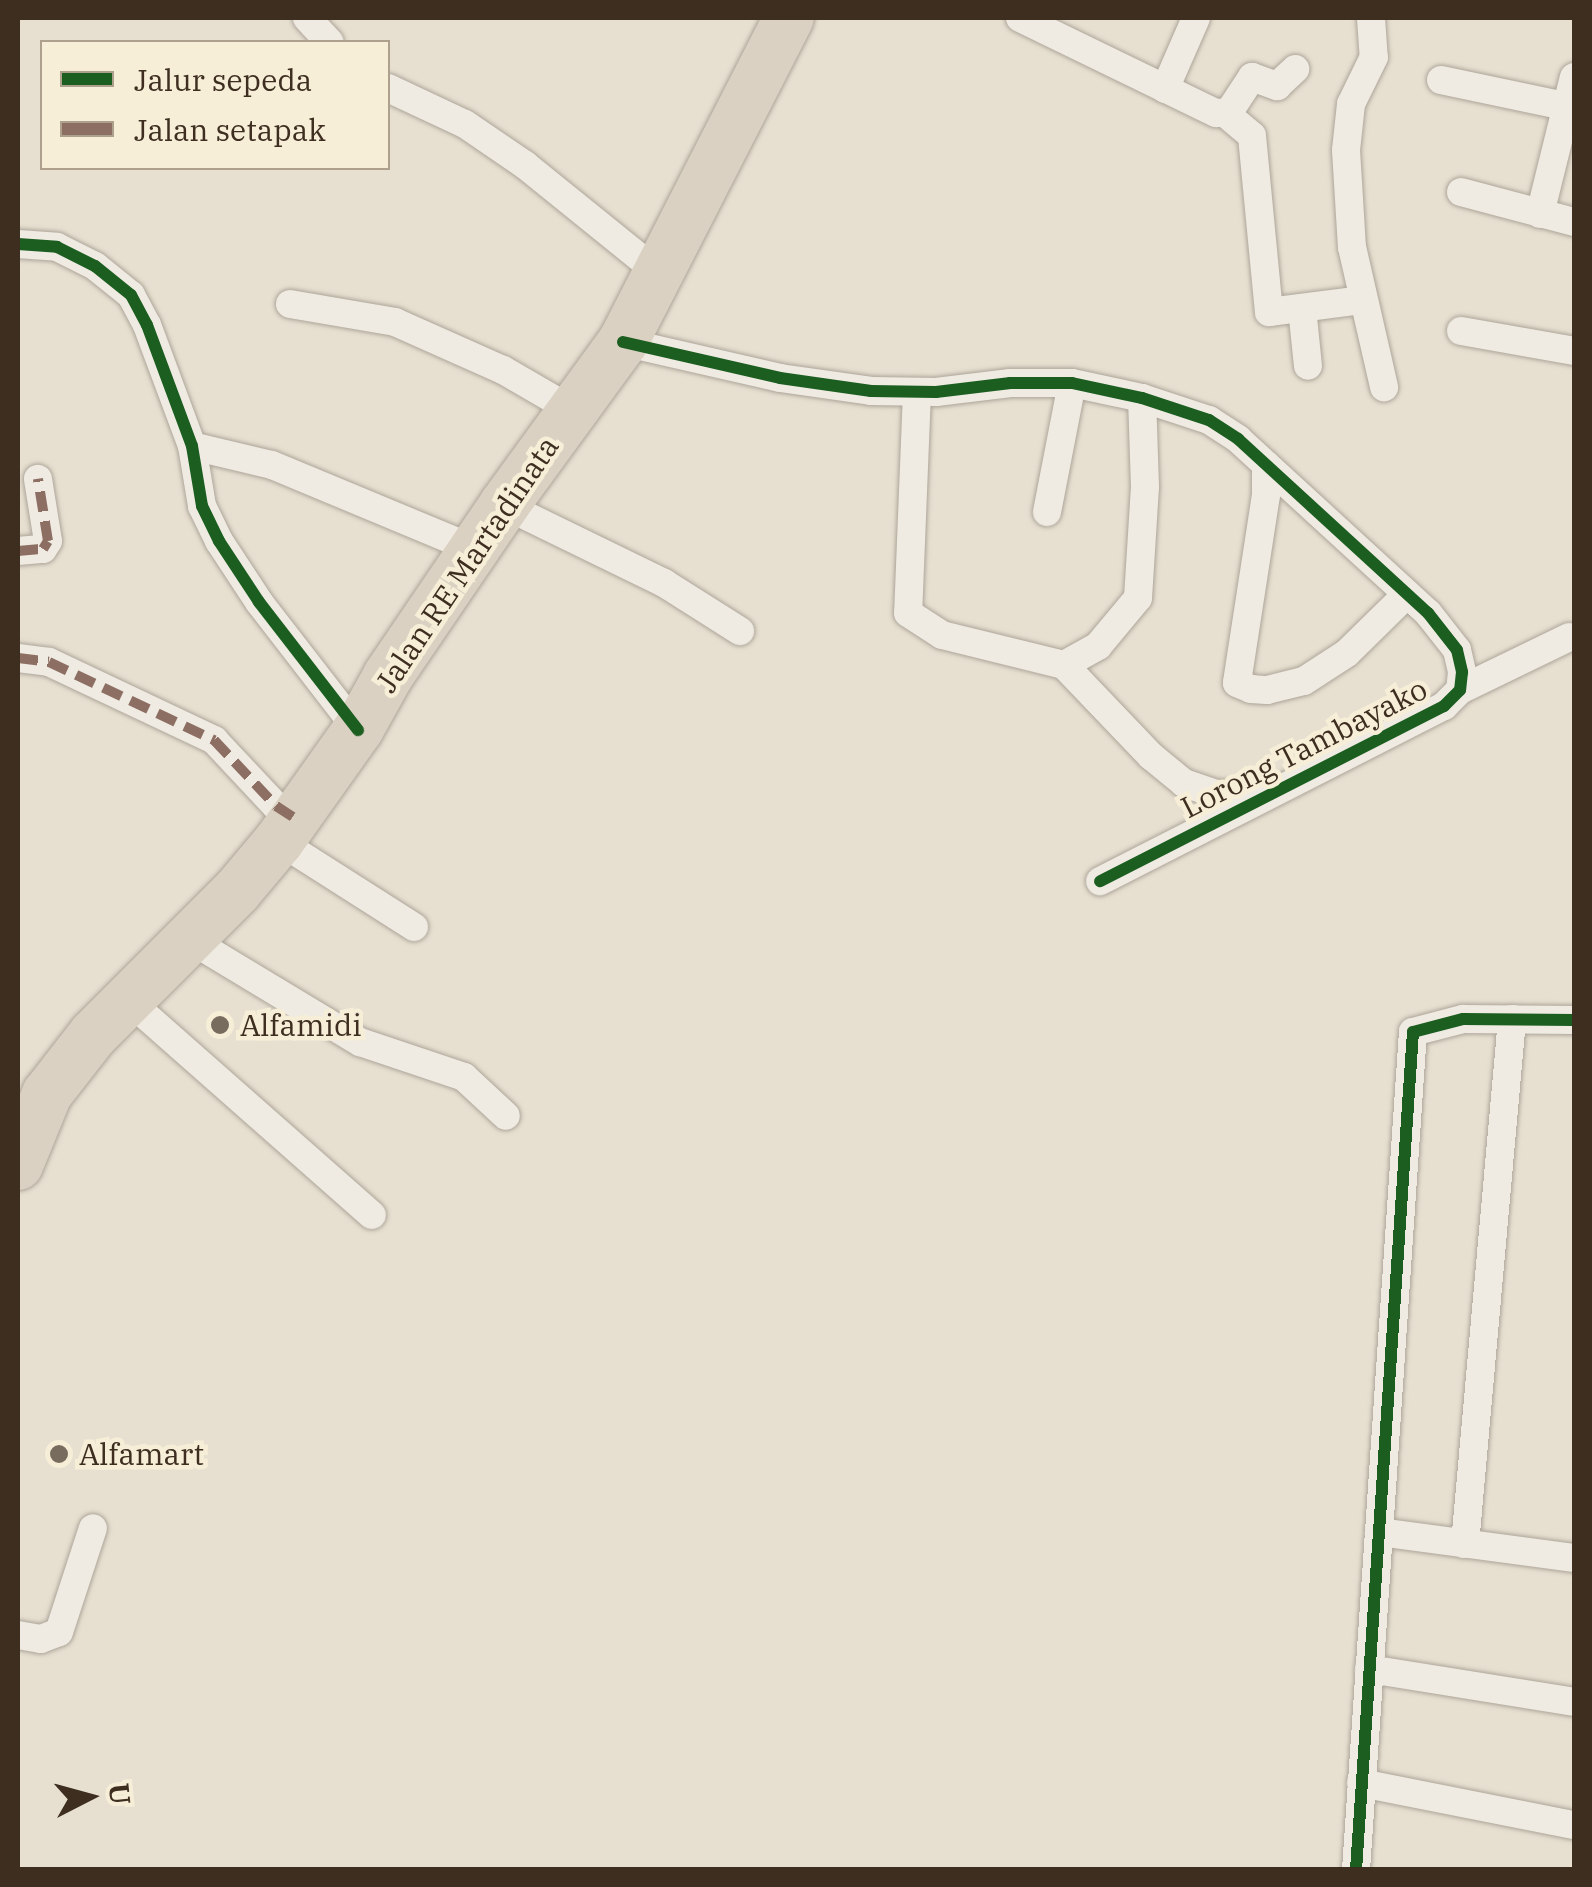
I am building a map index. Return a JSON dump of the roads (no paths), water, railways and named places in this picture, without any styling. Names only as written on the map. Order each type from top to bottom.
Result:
[{"type":"highway","name":"Jalan RE Martadinata","points":[[18,1165],[47,1094],[93,1035],[189,939],[286,829],[358,730],[388,676],[504,505],[624,342],[789,18]]},
{"type":"street","points":[[306,18],[327,40]]},
{"type":"street","points":[[1020,18],[1165,89],[1225,113],[1252,136],[1269,312],[1361,300]]},
{"type":"street","points":[[1165,89],[1196,18]]},
{"type":"street","points":[[1371,18],[1374,56],[1351,104],[1346,150],[1352,247],[1361,300],[1384,387]]},
{"type":"street","points":[[1225,113],[1252,77],[1277,86],[1295,69]]},
{"type":"street","points":[[1540,214],[1572,107],[1574,78]]},
{"type":"street","points":[[1441,80],[1572,107]]},
{"type":"street","points":[[390,89],[465,124],[525,165],[658,273]]},
{"type":"street","points":[[1461,192],[1574,222]]},
{"type":"street","points":[[18,244],[57,247],[95,266],[131,296],[147,324],[192,446],[202,506],[219,541],[259,602],[358,730]]},
{"type":"street","points":[[290,304],[396,322],[503,370],[572,410]]},
{"type":"street","points":[[1302,308],[1308,366]]},
{"type":"street","points":[[1461,331],[1574,351]]},
{"type":"street","name":"Lorong Tambayako","points":[[624,342],[780,378],[917,392],[1010,383],[1072,383],[1142,398],[1209,420],[1266,465],[1407,594],[1457,650],[1462,672],[1460,690],[1444,706],[1100,881]]},
{"type":"street","points":[[1047,512],[1072,383]]},
{"type":"street","points":[[917,392],[908,613],[942,635],[1064,665],[1151,756],[1184,783],[1216,794],[1270,795]]},
{"type":"street","points":[[1064,665],[1098,646],[1138,598],[1144,487],[1142,398]]},
{"type":"street","points":[[192,446],[272,466],[474,549]]},
{"type":"street","points":[[1266,465],[1266,495],[1237,682],[1267,690],[1304,681],[1347,654],[1407,594]]},
{"type":"street","points":[[18,552],[43,549],[48,541],[38,479]]},
{"type":"street","points":[[504,505],[664,583],[740,631]]},
{"type":"street","points":[[1460,690],[1569,637]]},
{"type":"street","points":[[18,658],[49,662],[214,740],[276,806],[286,829],[414,927]]},
{"type":"street","points":[[189,939],[360,1042],[464,1076],[506,1116]]},
{"type":"street","points":[[128,1000],[372,1216]]},
{"type":"street","points":[[1356,1870],[1412,1032],[1462,1019],[1574,1020]]},
{"type":"street","points":[[1465,1544],[1512,1020]]},
{"type":"street","points":[[18,1634],[41,1639],[59,1632],[93,1528]]},
{"type":"street","points":[[1379,1532],[1574,1558]]},
{"type":"street","points":[[1369,1668],[1574,1702]]},
{"type":"street","points":[[1362,1783],[1574,1825]]},
{"type":"place","name":"Alfamidi","points":[[220,1025]]},
{"type":"place","name":"Alfamart","points":[[59,1454]]}]
